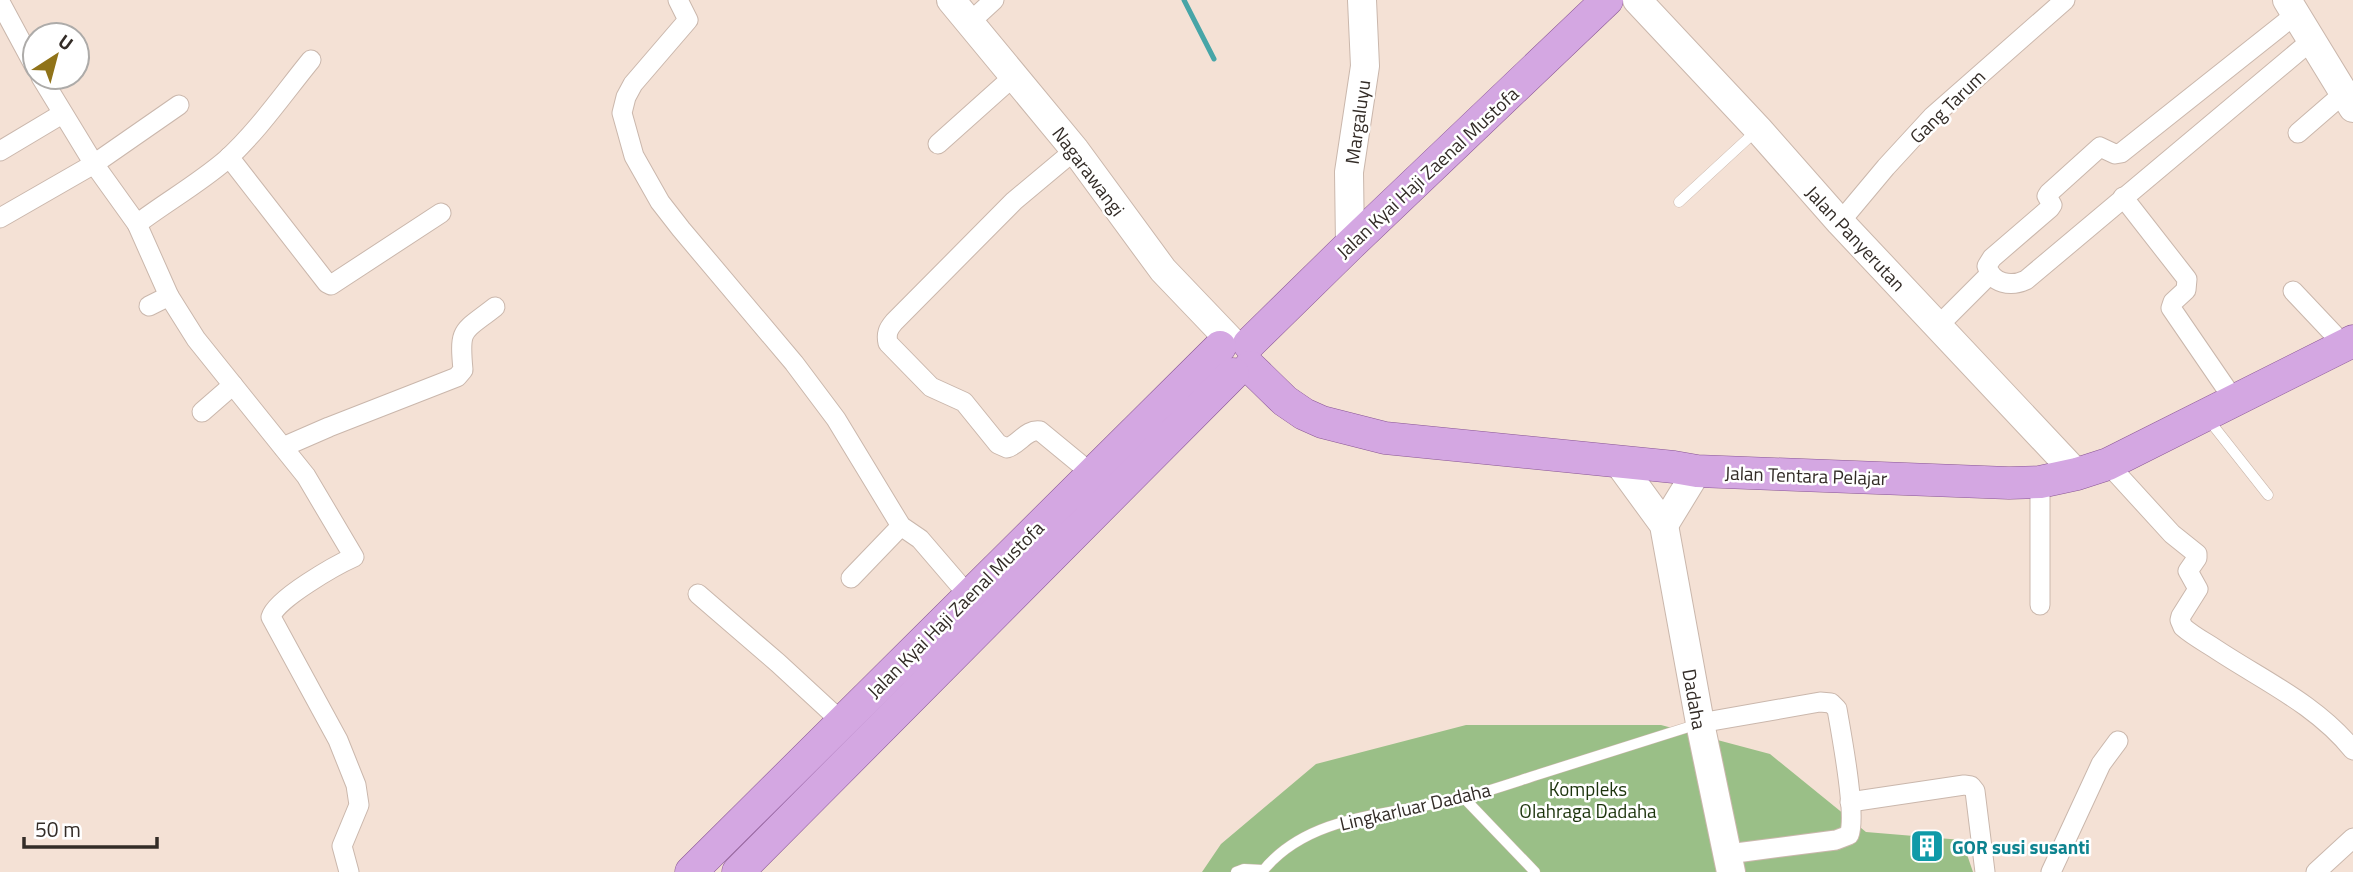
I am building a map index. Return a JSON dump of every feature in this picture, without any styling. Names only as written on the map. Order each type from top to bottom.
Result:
[{"type":"main road","name":"Jalan Kyai Haji Zaenal Mustofa","points":[[752,863],[988,621],[1236,354],[1607,0]]},
{"type":"main road","name":"Jalan Tentara Pelajar","points":[[1236,354],[1285,401],[1304,414],[1322,422],[1385,438],[1696,471],[2009,483],[2040,482],[2108,464],[2348,343]]},
{"type":"main road","name":"Jalan Kyai Haji Zaenal Mustofa","points":[[691,872],[1091,473],[1236,354]]},
{"type":"main road","points":[[742,822],[752,863]]},
{"type":"street","points":[[678,0],[688,20],[634,84],[624,105],[624,127],[634,156],[660,202],[794,363],[836,419],[901,526],[920,539],[988,621]]},
{"type":"street","name":"Nagarawangi","points":[[951,0],[1075,150],[1163,270],[1236,354]]},
{"type":"street","points":[[970,23],[994,0]]},
{"type":"street","name":"Margaluyu","points":[[1350,244],[1349,172],[1364,66],[1362,0]]},
{"type":"street","name":"Jalan Panyerutan","points":[[1637,0],[1758,129],[1840,222],[2077,474]]},
{"type":"street","name":"Gang Tarum","points":[[1840,222],[1932,117],[2064,0]]},
{"type":"street","points":[[0,2],[21,41]]},
{"type":"street","points":[[2298,133],[2348,101],[2312,40],[2291,7],[2121,153],[2115,154],[2100,147],[2049,193],[2047,196],[2052,205],[2050,208],[1992,258],[1987,267],[1990,274],[2011,285],[2026,280],[2312,40]]},
{"type":"street","points":[[137,224],[229,157],[311,60]]},
{"type":"street","points":[[938,144],[1014,76]]},
{"type":"street","points":[[49,91],[94,164],[137,224],[169,296],[196,339],[306,476],[354,557],[320,575],[277,606],[271,617],[338,740],[355,785],[359,806],[342,846],[349,872]]},
{"type":"street","points":[[0,218],[94,164],[179,105]]},
{"type":"street","points":[[0,151],[62,114]]},
{"type":"street","points":[[1075,150],[994,221],[894,322],[887,335],[888,344],[931,387],[964,402],[998,444],[1007,448],[1014,446],[1031,431],[1040,431],[1091,473]]},
{"type":"street","points":[[229,157],[331,285],[441,213]]},
{"type":"street","points":[[2123,197],[2188,280],[2186,290],[2173,302],[2172,310],[2234,400]]},
{"type":"street","points":[[1937,326],[1990,274]]},
{"type":"street","points":[[2292,291],[2348,343]]},
{"type":"street","points":[[149,306],[169,296]]},
{"type":"street","points":[[284,447],[329,426],[457,377],[463,370],[460,346],[462,335],[495,307]]},
{"type":"street","points":[[202,412],[233,385]]},
{"type":"street","name":"Dadaha","points":[[1618,463],[1664,524],[1700,723],[1729,863]]},
{"type":"street","points":[[2108,464],[2172,534],[2197,554],[2188,572],[2198,589],[2181,616],[2183,627],[2288,693],[2338,731],[2353,750]]},
{"type":"street","points":[[1664,524],[1696,471]]},
{"type":"street","points":[[2040,482],[2040,605]]},
{"type":"street","points":[[851,578],[901,526]]},
{"type":"street","points":[[698,593],[842,722]]},
{"type":"street","points":[[1700,723],[1820,702],[1833,704],[1838,713],[1851,830],[1845,838],[1729,863]]},
{"type":"street","points":[[2051,872],[2101,764],[2118,740]]},
{"type":"street","points":[[1850,802],[1971,786],[1975,791],[1985,872]]},
{"type":"street","points":[[2316,872],[2347,843]]},
{"type":"lane","points":[[1679,202],[1758,129]]},
{"type":"lane","points":[[2205,416],[2268,495]]},
{"type":"lane","name":"Lingkarluar Dadaha","points":[[1263,871],[1280,855],[1309,836],[1343,821],[1464,798],[1700,723]]},
{"type":"lane","points":[[1464,798],[1535,872]]},
{"type":"lane","points":[[1236,872],[1244,869],[1263,871]]},
{"type":"green space","name":"Kompleks Olahraga Dadaha","points":[[1466,725],[1661,725],[1770,754],[1866,832],[1962,840],[1973,872],[1202,872],[1221,844],[1316,764]]},
{"type":"waterway","points":[[1184,0],[1214,59]]},
{"type":"place","name":"GOR susi susanti","points":[[1927,846]]}]
